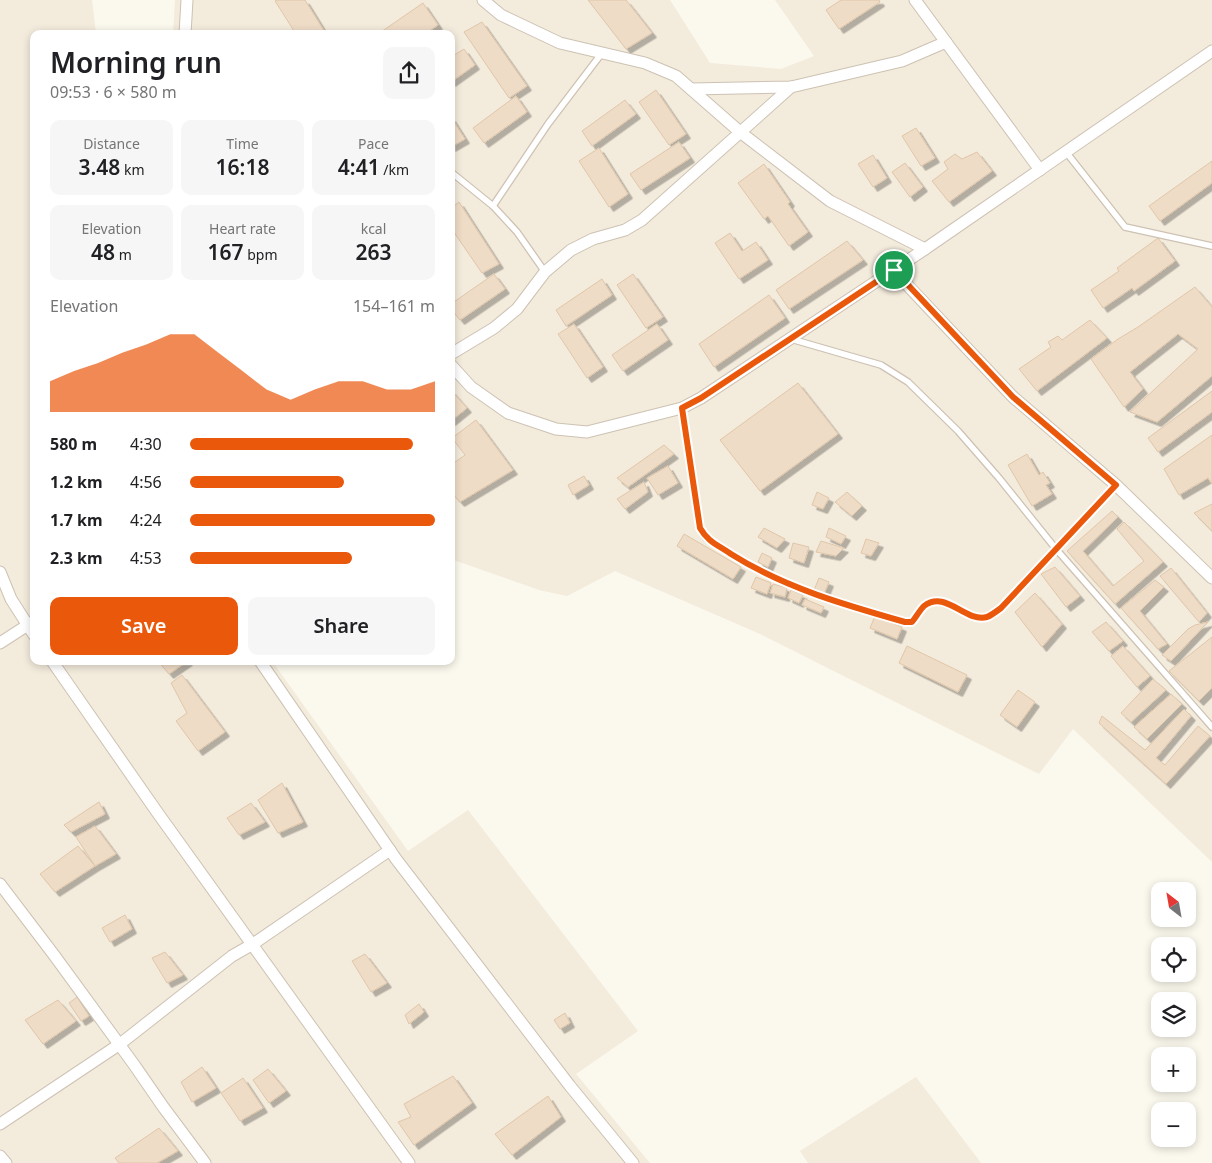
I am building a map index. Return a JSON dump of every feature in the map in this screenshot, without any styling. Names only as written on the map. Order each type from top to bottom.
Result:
[{"type":"street","points":[[185,30],[187,0]]},
{"type":"street","points":[[483,0],[501,15],[560,43],[645,63],[676,76],[740,132],[830,201],[925,249]]},
{"type":"street","points":[[915,0],[1040,170]]},
{"type":"street","points":[[691,89],[791,87],[902,61],[946,42]]},
{"type":"street","points":[[455,369],[471,387],[508,413],[556,429],[587,432],[682,408],[701,398],[894,270],[1212,51]]},
{"type":"street","points":[[455,352],[494,328],[517,309],[545,272],[571,250],[594,240],[626,230],[642,220],[791,87]]},
{"type":"street","points":[[894,270],[1013,397],[1116,485],[1212,578]]},
{"type":"street","points":[[0,572],[11,599],[30,623],[0,643]]},
{"type":"street","points":[[55,665],[157,812],[409,1163]]},
{"type":"street","points":[[263,665],[390,850],[570,1086],[633,1163]]},
{"type":"street","points":[[0,1124],[120,1044],[232,956],[253,944],[390,850]]},
{"type":"street","points":[[0,884],[120,1044],[205,1163]]},
{"type":"street","points":[[0,1156],[6,1163]]},
{"type":"lane","points":[[493,206],[548,124],[602,53]]},
{"type":"lane","points":[[1066,152],[1125,227],[1212,246]]},
{"type":"lane","points":[[455,175],[493,206],[517,232],[545,272]]},
{"type":"lane","points":[[789,338],[881,365],[908,382],[958,431],[1056,549],[1212,727]]},
{"type":"lane","points":[[682,408],[700,528],[706,537],[750,566],[785,582],[833,601],[905,622],[912,622],[924,606],[933,602],[944,602],[976,617],[987,616],[1001,608],[1116,485]]},
{"type":"shaded area","points":[[0,0],[92,0],[96,30],[30,30],[30,665],[275,665],[408,851],[468,810],[638,1031],[576,1074],[650,1163],[0,1163]]},
{"type":"shaded area","points":[[175,0],[670,0],[710,63],[781,69],[814,56],[775,0],[1212,0],[1212,862],[1073,729],[1039,774],[760,634],[615,571],[567,596],[539,590],[455,560],[455,30],[173,30]]},
{"type":"shaded area","points":[[916,1077],[981,1163],[808,1163],[800,1151]]},
{"type":"building","points":[[305,0],[324,30],[293,30],[275,1]]},
{"type":"building","points":[[588,0],[626,0],[652,33],[626,49]]},
{"type":"building","points":[[841,0],[879,0],[880,2],[839,29],[826,10]]},
{"type":"building","points":[[423,3],[438,25],[431,30],[384,30]]},
{"type":"building","points":[[482,22],[527,86],[509,98],[464,32]]},
{"type":"building","points":[[464,49],[475,65],[455,79],[455,55]]},
{"type":"building","points":[[656,90],[686,134],[669,145],[639,102]]},
{"type":"building","points":[[516,96],[527,112],[484,143],[473,128]]},
{"type":"building","points":[[625,100],[636,114],[592,146],[582,131]]},
{"type":"building","points":[[455,123],[465,139],[455,145]]},
{"type":"building","points":[[916,128],[935,158],[921,166],[902,136]]},
{"type":"building","points":[[679,142],[690,158],[641,190],[630,174]]},
{"type":"building","points":[[599,148],[628,194],[609,207],[579,161]]},
{"type":"building","points":[[977,152],[992,171],[949,202],[932,181],[948,169],[944,162],[955,154],[962,159]]},
{"type":"building","points":[[873,155],[887,178],[873,187],[858,164]]},
{"type":"building","points":[[1212,161],[1212,183],[1160,221],[1149,206]]},
{"type":"building","points":[[905,163],[923,187],[910,197],[892,172]]},
{"type":"building","points":[[764,164],[790,202],[788,204],[808,232],[789,246],[768,216],[764,219],[738,183]]},
{"type":"building","points":[[459,202],[499,264],[482,273],[455,234],[455,205]]},
{"type":"building","points":[[730,233],[742,251],[756,242],[768,260],[739,279],[715,243]]},
{"type":"building","points":[[1158,238],[1175,261],[1134,291],[1132,288],[1103,308],[1091,290],[1119,271],[1117,268]]},
{"type":"building","points":[[847,241],[863,260],[789,309],[776,290]]},
{"type":"building","points":[[494,274],[505,289],[460,320],[455,314],[455,301]]},
{"type":"building","points":[[633,274],[663,317],[646,328],[617,285]]},
{"type":"building","points":[[602,279],[612,295],[566,326],[556,310]]},
{"type":"building","points":[[1195,287],[1212,307],[1212,376],[1157,422],[1130,412],[1198,349],[1178,334],[1130,372],[1143,389],[1124,407],[1091,359]]},
{"type":"building","points":[[769,295],[785,318],[714,367],[699,344]]},
{"type":"building","points":[[1090,320],[1107,338],[1037,391],[1019,369],[1051,347],[1048,342],[1058,336],[1062,340]]},
{"type":"building","points":[[574,324],[603,367],[587,378],[558,334]]},
{"type":"building","points":[[657,324],[668,340],[623,371],[612,355]]},
{"type":"building","points":[[798,383],[838,434],[760,491],[720,440]]},
{"type":"building","points":[[1212,391],[1212,412],[1158,452],[1148,438]]},
{"type":"building","points":[[455,394],[467,408],[455,418]]},
{"type":"building","points":[[476,420],[513,470],[460,502],[455,496],[455,462],[465,455],[455,442],[455,436]]},
{"type":"building","points":[[1212,435],[1212,484],[1208,478],[1179,495],[1164,469]]},
{"type":"building","points":[[664,445],[674,454],[628,487],[617,478]]},
{"type":"building","points":[[1027,454],[1039,475],[1043,472],[1050,483],[1046,485],[1052,494],[1032,506],[1008,465]]},
{"type":"building","points":[[668,466],[678,483],[658,495],[647,478]]},
{"type":"building","points":[[584,476],[589,485],[573,495],[568,485]]},
{"type":"building","points":[[644,482],[648,492],[625,509],[617,499]]},
{"type":"building","points":[[817,492],[829,498],[823,509],[812,505]]},
{"type":"building","points":[[847,492],[862,506],[852,516],[835,502]]},
{"type":"building","points":[[1212,504],[1212,531],[1194,513]]},
{"type":"building","points":[[1112,511],[1118,517],[1083,551],[1113,586],[1144,561],[1117,529],[1124,522],[1163,562],[1115,604],[1067,551]]},
{"type":"building","points":[[764,528],[785,539],[777,548],[758,537]]},
{"type":"building","points":[[829,528],[846,536],[841,544],[826,537]]},
{"type":"building","points":[[684,534],[741,567],[733,579],[677,546]]},
{"type":"building","points":[[866,539],[879,543],[871,556],[861,553]]},
{"type":"building","points":[[821,541],[844,548],[836,556],[816,552]]},
{"type":"building","points":[[793,543],[809,547],[804,563],[789,558]]},
{"type":"building","points":[[762,553],[772,558],[768,567],[758,562]]},
{"type":"building","points":[[1055,567],[1080,596],[1066,607],[1041,574]]},
{"type":"building","points":[[1171,568],[1207,613],[1199,622],[1160,576]]},
{"type":"building","points":[[756,577],[771,583],[767,594],[751,588]]},
{"type":"building","points":[[819,578],[829,582],[824,594],[814,590]]},
{"type":"building","points":[[1155,580],[1164,587],[1140,611],[1167,644],[1158,649],[1121,608]]},
{"type":"building","points":[[773,584],[787,588],[785,597],[770,593]]},
{"type":"building","points":[[791,590],[803,595],[799,603],[788,598]]},
{"type":"building","points":[[1035,593],[1062,624],[1042,647],[1015,612]]},
{"type":"building","points":[[805,599],[824,607],[821,613],[802,605]]},
{"type":"building","points":[[875,616],[902,627],[897,639],[870,628]]},
{"type":"building","points":[[1106,622],[1123,641],[1109,651],[1092,632]]},
{"type":"building","points":[[1208,622],[1171,661],[1162,655],[1188,629]]},
{"type":"building","points":[[1212,637],[1212,688],[1199,701],[1169,671]]},
{"type":"building","points":[[907,646],[967,675],[958,692],[899,663]]},
{"type":"building","points":[[1123,646],[1150,676],[1137,687],[1111,656]]},
{"type":"building","points":[[161,665],[182,665],[169,674]]},
{"type":"building","points":[[182,675],[225,732],[198,751],[176,721],[187,713],[171,683]]},
{"type":"building","points":[[1153,679],[1166,690],[1131,722],[1121,713]]},
{"type":"building","points":[[1018,690],[1035,702],[1017,727],[1000,715]]},
{"type":"building","points":[[1171,694],[1182,704],[1147,739],[1134,727]]},
{"type":"building","points":[[1184,709],[1191,716],[1156,758],[1165,765],[1198,726],[1210,736],[1166,784],[1099,723],[1102,716],[1145,750]]},
{"type":"building","points":[[282,783],[303,822],[278,833],[258,800]]},
{"type":"building","points":[[99,802],[105,814],[71,832],[64,825]]},
{"type":"building","points":[[251,803],[265,822],[239,835],[227,818]]},
{"type":"building","points":[[95,826],[116,854],[95,866],[76,837]]},
{"type":"building","points":[[78,846],[95,866],[55,892],[40,874]]},
{"type":"building","points":[[125,915],[132,929],[110,942],[102,928]]},
{"type":"building","points":[[165,952],[183,975],[167,983],[152,958]]},
{"type":"building","points":[[365,954],[387,983],[371,992],[352,961]]},
{"type":"building","points":[[77,997],[89,1016],[81,1021],[69,1003]]},
{"type":"building","points":[[58,1000],[76,1021],[43,1044],[25,1020]]},
{"type":"building","points":[[419,1004],[424,1012],[409,1024],[405,1015]]},
{"type":"building","points":[[565,1013],[570,1023],[560,1029],[554,1020]]},
{"type":"building","points":[[202,1067],[216,1088],[192,1102],[181,1082]]},
{"type":"building","points":[[268,1069],[286,1091],[269,1103],[253,1080]]},
{"type":"building","points":[[453,1076],[472,1103],[414,1145],[398,1122],[411,1117],[404,1104]]},
{"type":"building","points":[[243,1078],[263,1108],[240,1121],[221,1093]]},
{"type":"building","points":[[548,1096],[561,1117],[512,1155],[495,1134]]},
{"type":"building","points":[[159,1128],[178,1151],[157,1163],[119,1163],[115,1158]]},
{"type":"route","points":[[894,270],[1013,397],[1116,485],[1001,608],[987,616],[976,617],[944,602],[933,602],[924,606],[912,622],[905,622],[833,601],[750,566],[706,537],[700,528],[682,408],[701,398],[894,270]]}]
